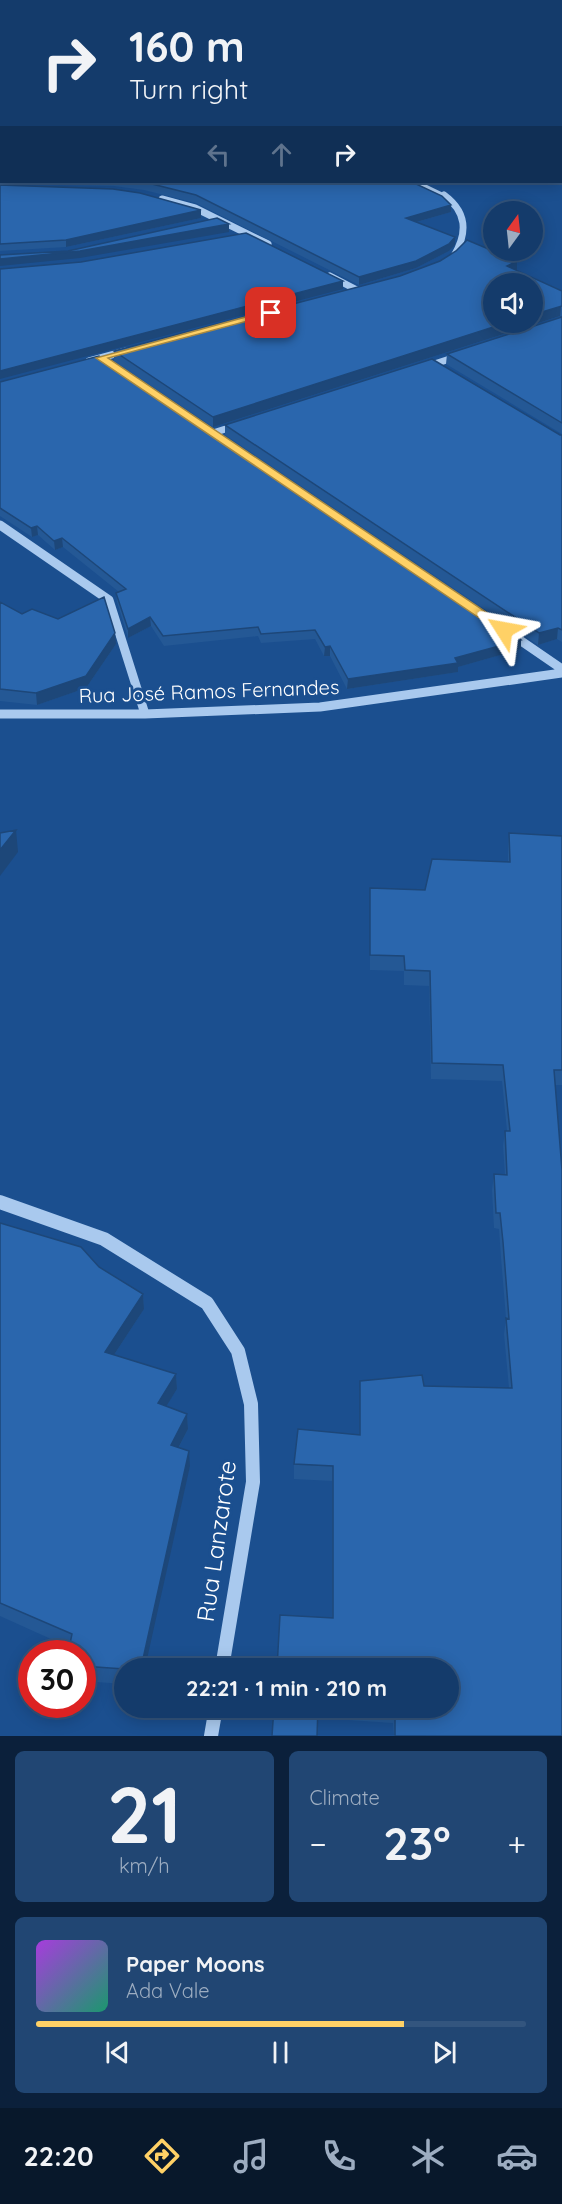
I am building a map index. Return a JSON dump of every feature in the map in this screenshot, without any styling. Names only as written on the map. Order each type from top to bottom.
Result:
[{"type":"street","points":[[417,183],[454,202],[463,215],[466,229],[462,246],[444,263]]},
{"type":"street","points":[[156,197],[195,208],[221,219],[278,249]]},
{"type":"street","points":[[209,222],[221,219]]},
{"type":"street","points":[[237,236],[248,234]]},
{"type":"street","points":[[327,275],[357,290]]},
{"type":"street","points":[[345,293],[366,287]]},
{"type":"street","points":[[78,364],[134,349]]},
{"type":"street","points":[[412,371],[466,353]]},
{"type":"street","points":[[100,358],[110,364]]},
{"type":"street","points":[[435,364],[444,370]]},
{"type":"street","points":[[213,433],[246,423]]},
{"type":"street","points":[[204,427],[223,440]]},
{"type":"street","points":[[0,525],[109,600],[145,714]]},
{"type":"street","points":[[504,630],[562,671]]},
{"type":"street","name":"Rua José Ramos Fernandes","points":[[0,714],[145,714],[320,707],[562,671]]},
{"type":"street","name":"Rua Lanzarote","points":[[0,1202],[104,1239],[207,1303],[238,1351],[251,1404],[253,1482],[224,1658]]},
{"type":"street","points":[[211,1736],[214,1718]]},
{"type":"building","points":[[148,183],[414,183],[442,196],[451,205],[406,218],[455,237],[449,244],[416,261],[359,277],[196,195]]},
{"type":"building","points":[[0,185],[113,189],[140,193],[201,210],[66,240],[0,244]]},
{"type":"building","points":[[217,218],[229,224],[80,251],[0,259],[0,255],[68,251]]},
{"type":"building","points":[[246,233],[343,281],[0,371],[0,269],[81,262]]},
{"type":"building","points":[[467,240],[483,247],[483,261],[517,261],[507,266],[522,273],[483,273],[483,330],[213,417],[114,351],[400,276],[440,261],[456,251]]},
{"type":"building","points":[[543,282],[562,291],[562,306],[543,312]]},
{"type":"building","points":[[562,317],[562,423],[447,354],[512,333],[543,333],[543,323]]},
{"type":"building","points":[[99,356],[521,640],[455,658],[458,663],[348,679],[330,646],[325,647],[315,630],[261,634],[258,627],[163,636],[150,617],[128,629],[116,593],[126,589],[62,538],[54,541],[37,526],[31,528],[0,508],[0,382]]},
{"type":"building","points":[[432,359],[562,435],[562,630],[558,628],[539,633],[225,425]]},
{"type":"building","points":[[104,597],[115,633],[86,676],[36,693],[0,689],[0,602],[22,614],[32,609],[58,619]]},
{"type":"building","points":[[16,830],[0,850],[0,833]]},
{"type":"building","points":[[509,833],[562,836],[562,1070],[554,1070],[562,1170],[562,1736],[395,1736],[395,1718],[459,1718],[459,1658],[278,1658],[280,1615],[333,1618],[333,1466],[294,1464],[298,1429],[360,1435],[360,1381],[422,1375],[424,1386],[512,1388],[503,1242],[500,1213],[496,1213],[494,1174],[507,1175],[505,1131],[510,1131],[503,1065],[432,1063],[430,971],[405,970],[404,956],[370,955],[370,888],[425,890],[432,859],[510,862]]},
{"type":"building","points":[[0,1223],[81,1247],[99,1267],[143,1294],[105,1352],[176,1374],[158,1403],[187,1414],[171,1445],[189,1451],[143,1658],[114,1658],[114,1668],[96,1667],[96,1640],[71,1640],[72,1634],[0,1603]]},
{"type":"building","points":[[273,1718],[318,1718],[317,1736],[272,1736]]},
{"type":"route","points":[[271,313],[100,358],[504,630]]}]
